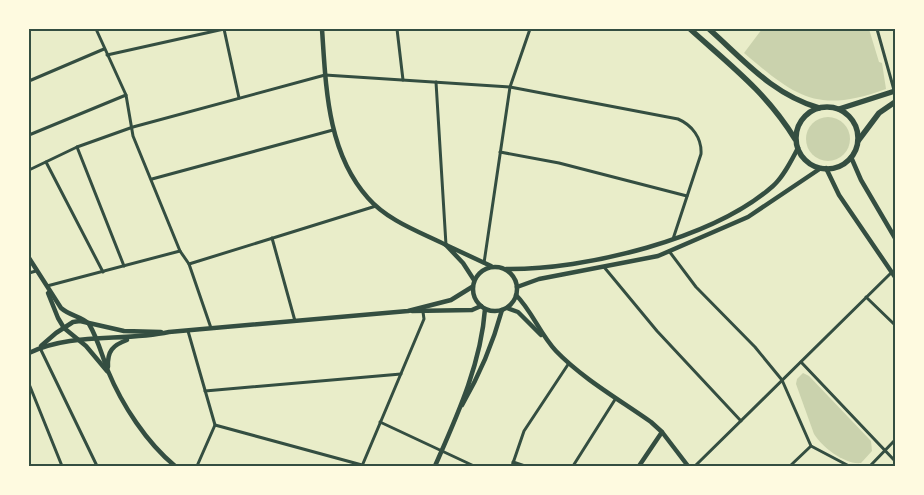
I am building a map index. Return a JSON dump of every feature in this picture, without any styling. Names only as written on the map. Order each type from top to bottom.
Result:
[{"type":"main road","points":[[690,29],[773,105],[807,161],[824,168],[842,165],[851,157],[856,150],[858,141],[879,113],[895,102]]},
{"type":"main road","points":[[709,29],[776,90],[805,104],[819,108],[839,109],[895,91]]},
{"type":"main road","points":[[795,139],[803,118],[819,108]]},
{"type":"main road","points":[[839,109],[854,122],[858,141]]},
{"type":"street","points":[[96,29],[126,95],[134,136],[180,251],[189,264],[211,328]]},
{"type":"street","points":[[107,55],[224,29],[239,98]]},
{"type":"street","points":[[322,29],[328,104],[334,130],[347,168],[368,198],[398,222],[491,266],[506,269],[547,268],[648,249],[714,222],[754,201],[775,185],[798,148]]},
{"type":"street","points":[[398,29],[402,80]]},
{"type":"street","points":[[484,263],[510,87],[530,29]]},
{"type":"street","points":[[876,29],[895,91]]},
{"type":"street","points":[[29,81],[104,49]]},
{"type":"street","points":[[29,170],[77,148],[132,127],[325,75],[510,87],[685,122],[694,129],[701,148],[672,239]]},
{"type":"street","points":[[436,82],[446,244],[463,263],[474,280]]},
{"type":"street","points":[[29,135],[126,95]]},
{"type":"street","points":[[152,179],[334,130]]},
{"type":"street","points":[[77,148],[124,266]]},
{"type":"street","points":[[500,152],[559,163],[687,196]]},
{"type":"street","points":[[851,157],[866,188],[895,238]]},
{"type":"street","points":[[46,162],[102,272]]},
{"type":"street","points":[[517,287],[539,279],[658,256],[748,216],[824,168],[839,195],[895,277]]},
{"type":"street","points":[[189,264],[376,206]]},
{"type":"street","points":[[272,238],[295,320]]},
{"type":"street","points":[[46,286],[180,251]]},
{"type":"street","points":[[669,251],[696,286],[755,347],[782,380],[811,446],[849,466]]},
{"type":"street","points":[[29,258],[46,286],[68,315],[124,331],[169,332]]},
{"type":"street","points":[[483,308],[476,301],[472,287],[478,273],[491,266]]},
{"type":"street","points":[[604,267],[657,331],[741,421]]},
{"type":"street","points":[[459,411],[470,392],[504,309],[516,295],[517,287],[515,280],[506,269]]},
{"type":"street","points":[[29,273],[36,270]]},
{"type":"street","points":[[695,466],[892,272]]},
{"type":"street","points":[[46,286],[58,318],[64,328],[78,339],[109,373]]},
{"type":"street","points":[[408,311],[452,300],[472,287]]},
{"type":"street","points":[[516,295],[525,304],[545,338]]},
{"type":"street","points":[[866,298],[895,325]]},
{"type":"street","points":[[435,466],[459,411],[478,357],[483,308]]},
{"type":"street","points":[[40,347],[78,339],[133,338],[169,332],[295,320],[408,311],[423,312],[483,308],[494,311],[504,309],[522,316],[570,363],[662,432],[688,466]]},
{"type":"street","points":[[214,425],[362,466],[424,319],[423,312]]},
{"type":"street","points":[[29,353],[73,322],[86,321]]},
{"type":"street","points":[[86,321],[97,339],[109,373],[143,434],[157,451],[175,466]]},
{"type":"street","points":[[188,330],[214,425],[197,466]]},
{"type":"street","points":[[109,373],[109,352],[114,346],[133,338]]},
{"type":"street","points":[[40,347],[96,464],[103,466]]},
{"type":"street","points":[[801,362],[895,461]]},
{"type":"street","points":[[524,466],[513,464],[524,431],[570,363]]},
{"type":"street","points":[[205,391],[401,374]]},
{"type":"street","points":[[29,384],[62,466]]},
{"type":"street","points":[[573,466],[616,397]]},
{"type":"street","points":[[380,422],[474,466]]},
{"type":"street","points":[[639,466],[662,432]]},
{"type":"street","points":[[870,466],[895,440]]},
{"type":"street","points":[[790,466],[811,446]]},
{"type":"green space","points":[[762,29],[869,29],[879,62],[882,63],[886,89],[842,100],[824,100],[809,97],[794,90],[778,81],[744,53]]},
{"type":"green space","points":[[832,117],[844,123],[849,130],[849,148],[844,155],[837,160],[824,161],[816,158],[809,151],[806,135],[809,127],[816,120]]},
{"type":"green space","points":[[803,373],[809,376],[871,441],[872,451],[861,463],[848,461],[834,454],[814,434],[796,384],[797,379]]}]
